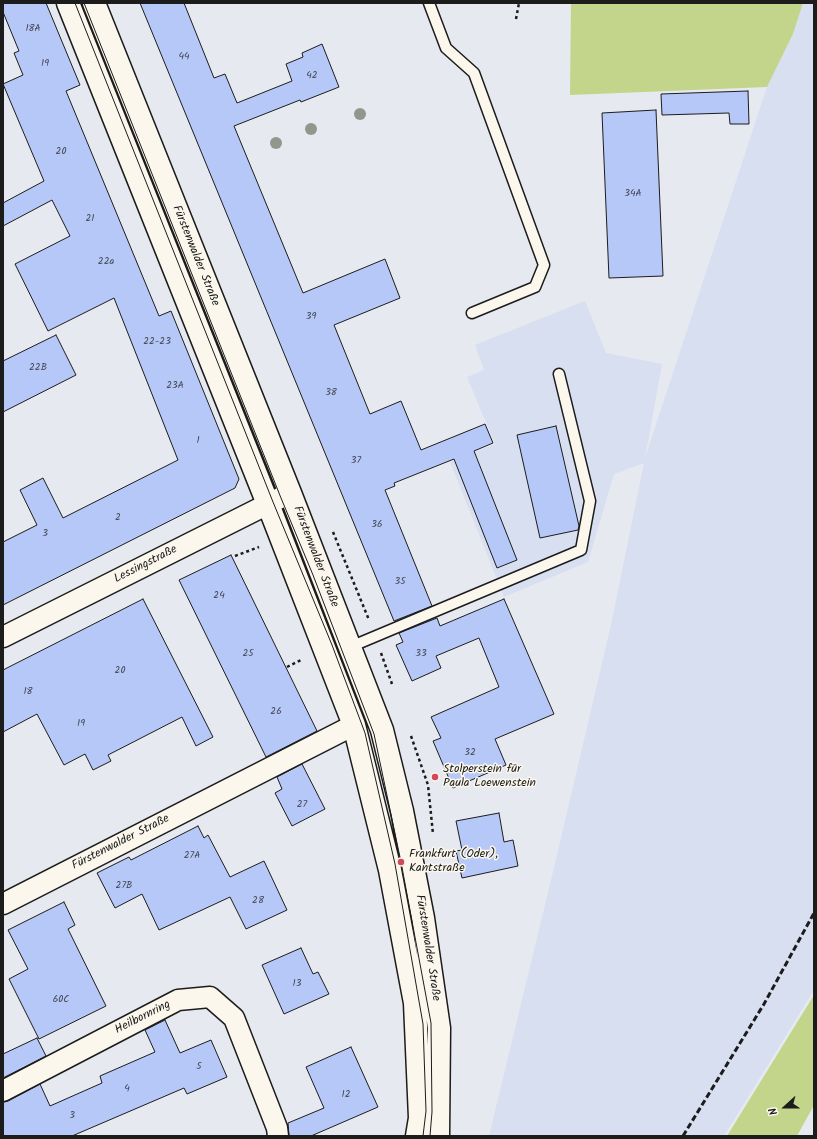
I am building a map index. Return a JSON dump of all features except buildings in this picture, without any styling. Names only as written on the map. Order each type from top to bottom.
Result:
[{"type":"street","name":"Fürstenwalder Straße","points":[[68,3],[268,504],[354,725],[390,870],[415,1003],[420,1118],[417,1136]]},
{"type":"street","name":"Fürstenwalder Straße","points":[[94,3],[290,493],[382,730],[402,811],[423,918],[439,1028],[438,1136]]},
{"type":"street","name":"Lessingstraße","points":[[3,637],[290,493]]},
{"type":"street","name":"Fürstenwalder Straße","points":[[3,904],[354,725]]},
{"type":"street","name":"Heilbornring","points":[[3,1091],[178,1000],[210,998],[234,1018],[278,1128],[278,1136]]},
{"type":"lane","points":[[429,3],[446,48],[474,73],[544,265],[534,287],[472,313]]},
{"type":"lane","points":[[350,647],[581,550],[590,501],[559,374]]},
{"type":"path","points":[[516,19],[519,3]]},
{"type":"shaded area","points":[[803,3],[814,3],[814,990],[724,1136],[489,1136],[611,625],[644,463],[614,474],[588,562],[504,597],[450,462],[495,444],[467,377],[484,370],[475,345],[585,301],[606,353],[662,364],[645,458],[767,87],[793,34]]},
{"type":"green space","points":[[571,3],[803,3],[793,34],[767,87],[570,95]]},
{"type":"green space","points":[[814,995],[814,1105],[797,1136],[727,1136]]},
{"type":"tram line","points":[[75,3],[273,502],[332,645],[365,733],[395,864],[423,1024],[426,1111],[423,1136]]},
{"type":"tram line","points":[[84,3],[313,575],[374,734],[401,862],[431,1023],[432,1112],[430,1136]]},
{"type":"railway","points":[[683,1136],[764,1004],[814,913]]},
{"type":"place","name":"Stolperstein für Paula Loewenstein","points":[[435,777]]},
{"type":"place","name":"Frankfurt (Oder), Kantstraße","points":[[401,862]]}]
